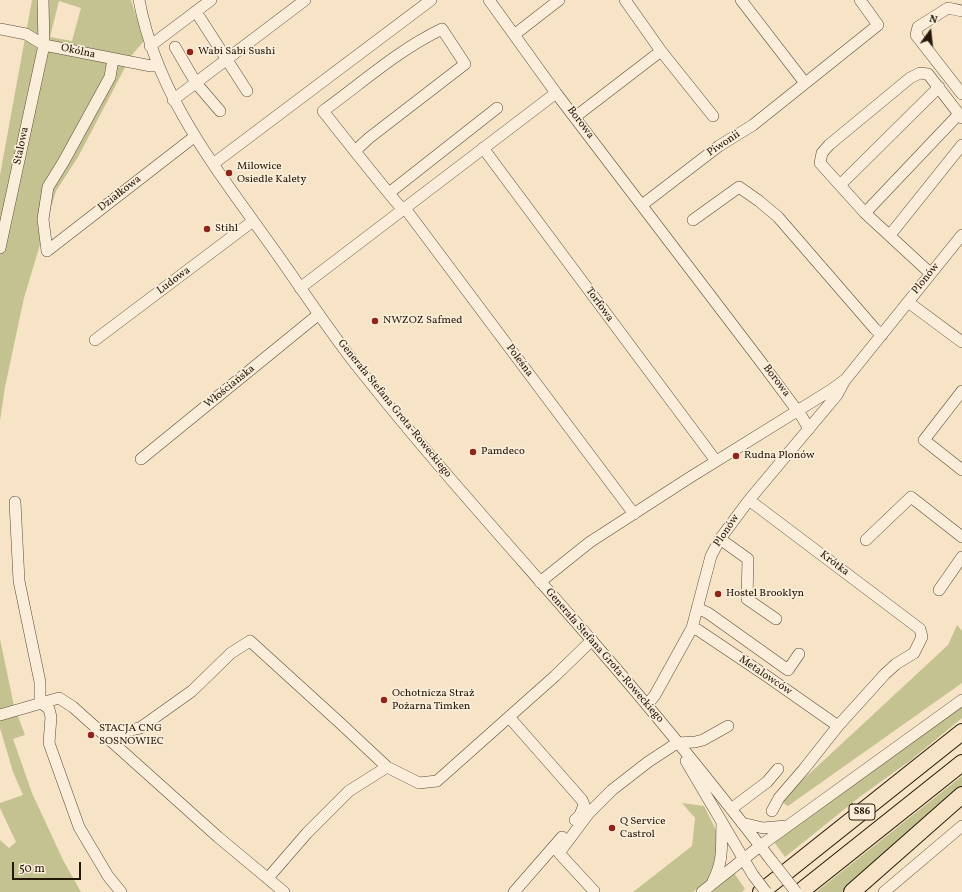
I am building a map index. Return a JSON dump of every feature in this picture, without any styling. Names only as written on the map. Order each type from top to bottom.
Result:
[{"type":"highway","name":"S86","points":[[761,892],[962,732]]},
{"type":"highway","name":"S86","points":[[800,892],[962,763]]},
{"type":"highway","points":[[852,892],[962,795]]},
{"type":"street","name":"Stalowa","points":[[0,248],[44,45],[43,0]]},
{"type":"street","name":"Generała Stefana Grota-Roweckiego","points":[[139,0],[150,46],[158,66],[173,100],[194,137],[319,314],[364,375],[451,479],[592,640],[678,742],[796,892]]},
{"type":"street","points":[[150,46],[211,0]]},
{"type":"street","points":[[173,100],[305,0]]},
{"type":"street","points":[[213,164],[431,0]]},
{"type":"street","name":"Borowa","points":[[489,0],[556,93],[642,204],[797,410],[809,429]]},
{"type":"street","points":[[514,35],[559,0]]},
{"type":"street","points":[[625,0],[661,51],[713,116]]},
{"type":"street","points":[[741,0],[805,83]]},
{"type":"street","name":"Piwonii","points":[[642,204],[719,146],[753,125],[878,25],[860,0]]},
{"type":"street","points":[[962,11],[948,8],[918,26],[916,35],[962,94]]},
{"type":"street","points":[[200,18],[247,91]]},
{"type":"street","name":"Okólna","points":[[0,29],[26,34],[44,45],[113,59],[158,66]]},
{"type":"street","name":"Poleśna","points":[[355,151],[369,138],[465,64],[442,29],[424,37],[323,111],[355,151],[389,193],[403,208],[634,514]]},
{"type":"street","points":[[175,48],[196,83],[220,111]]},
{"type":"street","points":[[575,117],[661,51]]},
{"type":"street","name":"Działkowa","points":[[113,59],[110,77],[71,148],[48,186],[43,219],[46,251],[194,137]]},
{"type":"street","points":[[865,213],[960,116],[928,74],[920,73],[910,78],[829,145],[822,153],[820,163],[865,213],[930,273]]},
{"type":"street","points":[[840,185],[939,87]]},
{"type":"street","points":[[300,288],[403,208],[556,93]]},
{"type":"street","points":[[389,193],[497,108]]},
{"type":"street","points":[[890,235],[962,145]]},
{"type":"street","name":"Torfowa","points":[[483,148],[716,461]]},
{"type":"street","points":[[693,220],[739,187],[759,200],[778,217],[875,329],[882,335]]},
{"type":"street","name":"Ludowa","points":[[95,340],[253,221]]},
{"type":"street","name":"Plonów","points":[[647,705],[655,695],[692,628],[710,556],[720,539],[749,500],[837,395],[846,379],[962,235]]},
{"type":"street","points":[[908,302],[962,342]]},
{"type":"street","name":"Włościańska","points":[[141,459],[319,314]]},
{"type":"street","name":"Plonów","points":[[540,582],[590,542],[716,461],[831,390],[846,379]]},
{"type":"street","points":[[962,391],[924,440],[962,470]]},
{"type":"street","points":[[866,540],[911,497],[962,537]]},
{"type":"street","name":"Krótka","points":[[749,500],[920,629],[922,637],[914,653],[896,664],[885,674],[838,726]]},
{"type":"street","points":[[15,502],[19,581],[40,682],[40,702]]},
{"type":"street","points":[[720,539],[748,559],[747,599],[776,619]]},
{"type":"street","points":[[939,590],[962,557]]},
{"type":"street","points":[[697,608],[708,613],[788,670],[799,654]]},
{"type":"street","name":"Metalowców","points":[[692,628],[698,630],[838,726]]},
{"type":"street","points":[[106,735],[140,728],[192,691],[231,653],[250,641],[386,767],[419,783],[437,781],[555,676],[592,640]]},
{"type":"street","points":[[0,715],[40,702],[59,698],[73,707],[106,735],[218,837],[284,892]]},
{"type":"street","points":[[702,892],[743,858],[962,700]]},
{"type":"street","points":[[40,702],[49,709],[51,717],[50,743],[79,827],[108,876],[122,892]]},
{"type":"street","points":[[509,717],[582,800],[584,805],[580,814],[558,842],[514,892]]},
{"type":"street","points":[[594,891],[559,852],[589,813],[612,790],[678,742],[695,742],[703,740],[728,726]]},
{"type":"street","points":[[772,811],[779,798],[838,726]]},
{"type":"street","name":"Generała Stefana Grota-Roweckiego","points":[[678,742],[688,766],[753,875],[766,892]]},
{"type":"street","points":[[268,878],[307,833],[349,791],[386,767]]},
{"type":"street","points":[[731,809],[767,782],[778,769]]},
{"type":"street","points":[[712,884],[722,856],[722,822]]},
{"type":"street","points":[[742,823],[763,828],[787,826]]},
{"type":"street","points":[[884,892],[962,826]]},
{"type":"shaded area","points":[[32,0],[131,0],[144,41],[131,56],[78,157],[56,191],[24,298],[5,387],[0,421],[0,175]],"holes":[[[59,1],[81,8],[72,41],[50,37]]]},
{"type":"shaded area","points":[[957,625],[962,631],[962,683],[788,806],[780,801],[948,645]]},
{"type":"shaded area","points":[[0,639],[14,706],[25,735],[13,739],[32,793],[63,860],[81,892],[0,892],[0,840],[9,848],[16,842],[0,808],[0,803],[23,795],[13,772],[0,728]]},
{"type":"shaded area","points":[[962,707],[962,718],[911,760],[861,796],[785,857],[774,842]]},
{"type":"shaded area","points":[[962,776],[962,787],[842,892],[816,892]]},
{"type":"shaded area","points":[[682,803],[704,806],[717,833],[717,861],[709,879],[693,892],[633,892],[692,846],[695,818]]},
{"type":"shaded area","points":[[734,873],[745,889],[742,892],[712,892]]},
{"type":"place","name":"Wabi Sabi Sushi","points":[[190,52]]},
{"type":"place","name":"Milowice Osiedle Kalety","points":[[229,173]]},
{"type":"place","name":"Stihl","points":[[207,229]]},
{"type":"place","name":"NWZOZ Safmed","points":[[375,321]]},
{"type":"place","name":"Pamdeco","points":[[473,452]]},
{"type":"place","name":"Rudna Plonów","points":[[736,456]]},
{"type":"place","name":"Hostel Brooklyn","points":[[718,594]]},
{"type":"place","name":"Ochotnicza Straż Pożarna Timken","points":[[384,700]]},
{"type":"place","name":"STACJA CNG SOSNOWIEC","points":[[91,735]]},
{"type":"place","name":"Q Service Castrol","points":[[612,828]]}]
